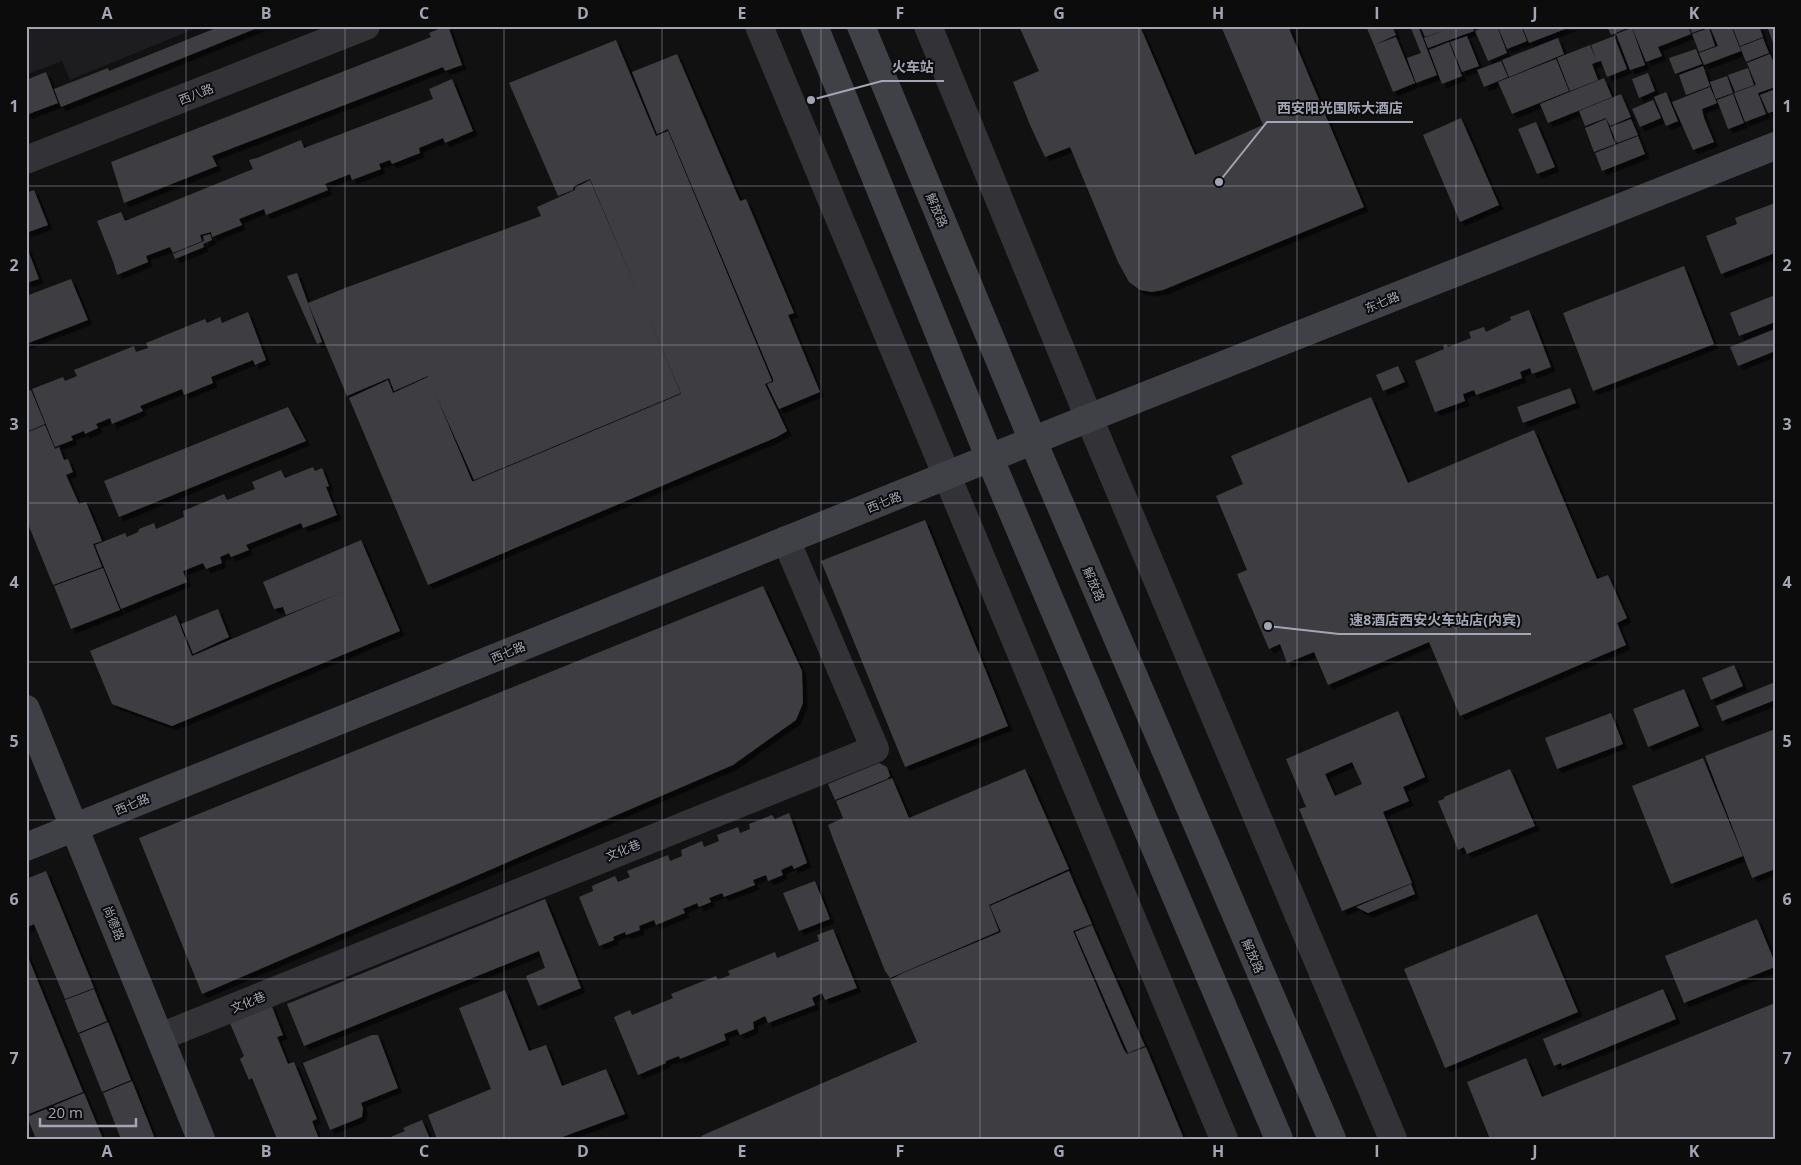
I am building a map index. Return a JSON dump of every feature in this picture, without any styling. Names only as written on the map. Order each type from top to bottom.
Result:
[{"type":"main road","points":[[814,26],[990,459],[1279,1139]]},
{"type":"main road","name":"解放路","points":[[861,26],[1033,441],[1332,1139]]},
{"type":"main road","name":"东七路","points":[[990,459],[1088,418],[1775,146]]},
{"type":"main road","name":"西七路","points":[[26,847],[990,459]]},
{"type":"main road","name":"尚德路","points":[[26,708],[201,1139]]},
{"type":"street","name":"西八路","points":[[26,160],[366,26]]},
{"type":"street","points":[[759,26],[1224,1139]]},
{"type":"street","points":[[928,26],[1088,418],[1393,1139]]},
{"type":"street","name":"文化巷","points":[[160,1037],[876,749],[786,540]]},
{"type":"shaded area","points":[[26,26],[201,26],[70,80],[62,61],[26,75]]},
{"type":"building","points":[[221,26],[262,26],[61,107],[54,89],[108,68],[109,71]]},
{"type":"building","points":[[448,26],[462,65],[445,71],[443,67],[212,156],[217,166],[124,203],[111,162],[431,37],[429,33]]},
{"type":"building","points":[[1019,26],[1140,26],[1195,155],[1263,125],[1221,26],[1288,26],[1364,207],[1163,290],[1152,292],[1140,290],[1129,282],[1118,262],[1070,147],[1045,157],[1030,125],[1013,82],[1039,71]]},
{"type":"building","points":[[1366,26],[1392,26],[1396,35],[1374,45]]},
{"type":"building","points":[[1410,26],[1418,26],[1437,75],[1416,83],[1407,58],[1421,53]]},
{"type":"building","points":[[1420,26],[1472,26],[1474,31],[1428,48],[1424,38],[1450,28],[1425,37]]},
{"type":"building","points":[[1486,26],[1497,26],[1507,53],[1488,61],[1475,31]]},
{"type":"building","points":[[1521,26],[1527,41],[1507,49],[1498,27]]},
{"type":"building","points":[[1522,26],[1573,26],[1529,43]]},
{"type":"building","points":[[1607,26],[1632,26],[1611,35]]},
{"type":"building","points":[[1688,26],[1691,34],[1658,47],[1662,56],[1646,62],[1632,27]]},
{"type":"building","points":[[1689,26],[1710,26],[1692,33]]},
{"type":"building","points":[[1731,26],[1741,51],[1704,65],[1699,53],[1718,46],[1710,27]]},
{"type":"building","points":[[1732,26],[1759,26],[1763,37],[1740,46]]},
{"type":"building","points":[[1767,26],[1775,26],[1775,42],[1773,43]]},
{"type":"building","points":[[1632,28],[1645,65],[1630,70],[1616,34]]},
{"type":"building","points":[[1709,28],[1715,46],[1699,52],[1692,34]]},
{"type":"building","points":[[1467,36],[1479,66],[1462,72],[1450,42]]},
{"type":"building","points":[[1614,36],[1627,69],[1607,77],[1601,61],[1597,62],[1591,45]]},
{"type":"building","points":[[1396,37],[1415,83],[1393,92],[1374,45]]},
{"type":"building","points":[[1558,38],[1564,54],[1509,77],[1502,60]]},
{"type":"building","points":[[1763,38],[1769,53],[1746,62],[1740,47]]},
{"type":"building","points":[[616,40],[656,136],[668,131],[772,381],[765,384],[787,431],[777,437],[428,585],[349,398],[388,380],[393,393],[428,376],[394,391],[389,378],[347,396],[308,303],[541,216],[537,207],[575,190],[575,188],[590,180],[643,303],[590,179],[574,186],[573,190],[558,196],[509,83]],"holes":[[[435,393],[474,480],[681,393],[474,481],[472,481]]]},
{"type":"building","points":[[1449,42],[1462,76],[1442,84],[1429,50]]},
{"type":"building","points":[[1590,45],[1597,62],[1592,64],[1598,80],[1570,91],[1557,58]]},
{"type":"building","points":[[1696,49],[1702,64],[1675,74],[1669,58]]},
{"type":"building","points":[[677,54],[740,201],[746,199],[794,313],[788,315],[820,392],[779,409],[767,384],[773,382],[773,379],[668,129],[657,134],[632,72]]},
{"type":"building","points":[[1770,54],[1775,66],[1775,87],[1758,93],[1766,114],[1745,122],[1734,93],[1756,85],[1747,63]]},
{"type":"building","points":[[1556,59],[1569,91],[1512,114],[1498,82]]},
{"type":"building","points":[[1501,61],[1508,77],[1484,87],[1477,70]]},
{"type":"building","points":[[1703,66],[1710,86],[1686,95],[1679,75]]},
{"type":"building","points":[[1748,68],[1754,85],[1735,92],[1728,75]]},
{"type":"building","points":[[46,72],[58,103],[26,115],[26,80]]},
{"type":"building","points":[[1648,73],[1655,91],[1639,98],[1632,79]]},
{"type":"building","points":[[1727,76],[1733,93],[1716,99],[1710,82]]},
{"type":"building","points":[[1604,78],[1612,97],[1548,123],[1540,104]]},
{"type":"building","points":[[452,79],[473,131],[445,143],[443,138],[419,148],[420,153],[392,164],[390,160],[379,164],[381,169],[352,180],[350,174],[325,184],[328,190],[266,215],[264,209],[239,219],[242,225],[212,237],[211,232],[200,235],[202,241],[173,253],[170,247],[146,256],[148,262],[117,275],[97,221],[121,212],[125,221],[253,169],[249,160],[301,140],[304,148],[433,99],[429,89]]},
{"type":"building","points":[[1710,87],[1717,103],[1702,109],[1714,142],[1693,150],[1672,102]]},
{"type":"building","points":[[1775,89],[1775,111],[1768,113],[1760,95]]},
{"type":"building","points":[[1666,92],[1678,121],[1666,126],[1654,97]]},
{"type":"building","points":[[1621,94],[1631,117],[1610,126],[1606,118],[1585,126],[1579,111]]},
{"type":"building","points":[[1733,94],[1744,123],[1728,129],[1717,100]]},
{"type":"building","points":[[1653,100],[1661,118],[1640,127],[1632,109]]},
{"type":"building","points":[[1461,118],[1499,205],[1460,222],[1423,135]]},
{"type":"building","points":[[1606,119],[1615,144],[1594,152],[1585,128]]},
{"type":"building","points":[[1631,119],[1638,135],[1617,143],[1610,127]]},
{"type":"building","points":[[1536,122],[1555,167],[1537,174],[1518,129]]},
{"type":"building","points":[[1638,136],[1645,154],[1602,171],[1595,153]]},
{"type":"building","points":[[34,190],[48,225],[26,233],[26,193]]},
{"type":"building","points":[[1775,203],[1775,253],[1721,274],[1706,236],[1737,224],[1735,218]]},
{"type":"building","points":[[210,234],[212,240],[203,244],[204,247],[175,259],[173,254],[204,241],[203,236]]},
{"type":"building","points":[[26,245],[39,279],[26,283]]},
{"type":"building","points":[[1684,266],[1714,344],[1593,391],[1563,313]]},
{"type":"building","points":[[297,273],[322,342],[317,344],[287,276]]},
{"type":"building","points":[[71,279],[88,320],[26,344],[26,296]]},
{"type":"building","points":[[1775,295],[1775,322],[1739,336],[1730,313]]},
{"type":"building","points":[[1529,310],[1551,367],[1532,374],[1530,368],[1520,372],[1522,378],[1476,395],[1474,390],[1463,394],[1465,401],[1435,412],[1415,361],[1444,349],[1443,346],[1446,344],[1448,347],[1471,338],[1469,332],[1484,327],[1486,332],[1511,320],[1510,317]]},
{"type":"building","points":[[248,312],[266,360],[255,365],[253,360],[211,377],[213,383],[184,395],[182,389],[140,406],[143,411],[112,424],[110,418],[96,424],[98,428],[85,434],[84,431],[71,436],[73,440],[55,447],[32,389],[63,377],[65,381],[77,376],[74,370],[134,346],[136,352],[148,348],[146,343],[205,319],[207,323],[220,317],[222,323]]},
{"type":"building","points":[[1775,329],[1775,351],[1738,366],[1730,347]]},
{"type":"building","points":[[1398,366],[1405,382],[1383,391],[1376,375]]},
{"type":"building","points":[[1570,388],[1576,403],[1523,423],[1517,407]]},
{"type":"building","points":[[31,390],[45,424],[26,432],[26,391]]},
{"type":"building","points":[[1371,397],[1408,483],[1534,430],[1597,579],[1608,575],[1627,618],[1617,623],[1626,645],[1460,716],[1429,642],[1328,685],[1314,652],[1287,663],[1280,644],[1269,649],[1237,574],[1247,570],[1216,496],[1243,484],[1231,456]]},
{"type":"building","points":[[288,407],[306,441],[119,517],[104,481]]},
{"type":"building","points":[[45,425],[55,449],[59,447],[64,460],[68,459],[73,472],[66,475],[79,504],[86,502],[102,541],[93,544],[102,567],[53,585],[26,519],[26,433]]},
{"type":"building","points":[[313,467],[315,471],[322,468],[329,486],[326,487],[337,515],[303,528],[301,523],[246,545],[249,550],[231,557],[229,553],[220,557],[222,563],[206,569],[203,563],[183,571],[187,582],[121,609],[95,545],[125,533],[127,537],[138,532],[139,529],[154,523],[156,529],[184,517],[183,511],[224,494],[227,500],[255,489],[252,482],[281,470],[285,478]]},
{"type":"building","points":[[925,520],[1008,726],[905,767],[821,561]]},
{"type":"building","points":[[361,540],[400,631],[172,726],[112,704],[90,651],[176,615],[192,656],[345,591],[286,615],[283,607],[274,609],[263,582]]},
{"type":"building","points":[[103,568],[120,610],[71,629],[54,586]]},
{"type":"building","points":[[763,586],[802,671],[803,703],[796,720],[733,765],[202,994],[139,838]]},
{"type":"building","points":[[218,609],[229,637],[193,654],[181,624]]},
{"type":"building","points":[[1734,665],[1743,686],[1711,700],[1702,678]]},
{"type":"building","points":[[1775,682],[1775,700],[1722,721],[1716,706]]},
{"type":"building","points":[[1684,689],[1699,726],[1648,747],[1633,709]]},
{"type":"building","points":[[1398,711],[1425,777],[1403,787],[1409,801],[1383,812],[1412,883],[1342,911],[1299,809],[1306,807],[1286,759]],"holes":[[[1352,762],[1362,784],[1335,796],[1325,774]]]},
{"type":"building","points":[[1611,713],[1623,744],[1557,769],[1545,738]]},
{"type":"building","points":[[1775,729],[1775,869],[1752,878],[1705,756]]},
{"type":"building","points":[[1703,758],[1743,856],[1671,884],[1632,786]]},
{"type":"building","points":[[879,763],[887,767],[890,776],[887,779],[835,800],[828,784]]},
{"type":"building","points":[[1025,769],[1069,869],[989,905],[999,931],[890,978],[885,971],[828,825],[843,818],[836,801],[892,778],[909,818]]},
{"type":"building","points":[[1510,769],[1535,826],[1467,854],[1464,847],[1458,850],[1438,801]]},
{"type":"building","points":[[789,813],[807,863],[794,869],[792,865],[781,870],[783,875],[768,881],[766,875],[753,880],[755,885],[724,897],[722,893],[709,898],[711,902],[699,907],[697,903],[683,909],[685,913],[656,925],[654,920],[639,926],[640,930],[626,935],[625,932],[613,937],[614,940],[599,946],[579,897],[593,891],[592,886],[615,876],[618,882],[630,877],[627,871],[668,855],[670,861],[682,856],[681,850],[702,841],[704,847],[719,841],[717,835],[738,827],[740,833],[750,829],[749,824],[772,815],[775,819]]},
{"type":"building","points":[[46,871],[94,988],[65,999],[34,924],[26,928],[26,879]]},
{"type":"building","points":[[1069,871],[1092,924],[1073,931],[1124,1050],[1127,1054],[1146,1047],[1184,1139],[702,1139],[701,1136],[917,1042],[890,980],[1001,932],[990,906]]},
{"type":"building","points":[[815,881],[830,919],[799,931],[783,893]]},
{"type":"building","points":[[1411,884],[1415,894],[1368,913],[1356,907]]},
{"type":"building","points":[[545,899],[581,988],[538,1006],[526,976],[545,968],[539,951],[304,1046],[287,1004]]},
{"type":"building","points":[[1537,914],[1578,1012],[1445,1068],[1404,969]]},
{"type":"building","points":[[1757,919],[1775,967],[1684,1003],[1665,956]]},
{"type":"building","points":[[1092,925],[1145,1046],[1128,1053],[1075,932]]},
{"type":"building","points":[[833,929],[857,988],[825,1000],[822,993],[812,998],[815,1005],[768,1023],[765,1016],[753,1022],[754,1029],[740,1035],[737,1029],[724,1034],[726,1040],[680,1059],[679,1056],[666,1061],[666,1063],[638,1075],[614,1017],[630,1010],[632,1015],[673,998],[671,994],[716,976],[718,980],[730,975],[728,971],[775,952],[777,958],[819,941],[817,935]]},
{"type":"building","points":[[26,952],[83,1092],[29,1114],[26,1108]]},
{"type":"building","points":[[94,989],[107,1021],[78,1033],[65,1000]]},
{"type":"building","points":[[1663,989],[1676,1019],[1562,1066],[1561,1063],[1554,1066],[1543,1039]]},
{"type":"building","points":[[505,990],[529,1051],[546,1045],[562,1086],[606,1069],[625,1114],[557,1139],[437,1139],[428,1115],[491,1089],[459,1008]]},
{"type":"building","points":[[1775,1003],[1775,1137],[1770,1139],[1490,1139],[1467,1082],[1526,1058],[1542,1097]]},
{"type":"building","points":[[271,1004],[283,1035],[277,1037],[288,1064],[294,1062],[317,1119],[312,1121],[319,1139],[277,1139],[252,1078],[249,1080],[240,1059],[244,1056],[229,1021]]},
{"type":"building","points":[[108,1022],[131,1080],[102,1092],[79,1034]]},
{"type":"building","points":[[372,1035],[378,1035],[398,1088],[361,1103],[363,1108],[362,1117],[330,1130],[303,1063]]},
{"type":"building","points":[[132,1081],[155,1139],[121,1139],[103,1093]]},
{"type":"building","points":[[84,1093],[103,1139],[36,1139],[27,1117]]},
{"type":"building","points":[[422,1120],[430,1139],[386,1139],[405,1131],[403,1128]]},
{"type":"place","name":"火车站","points":[[811,100]]},
{"type":"place","name":"西安阳光国际大酒店","points":[[1219,182]]},
{"type":"place","name":"速8酒店西安火车站店(内宾)","points":[[1268,626]]}]
